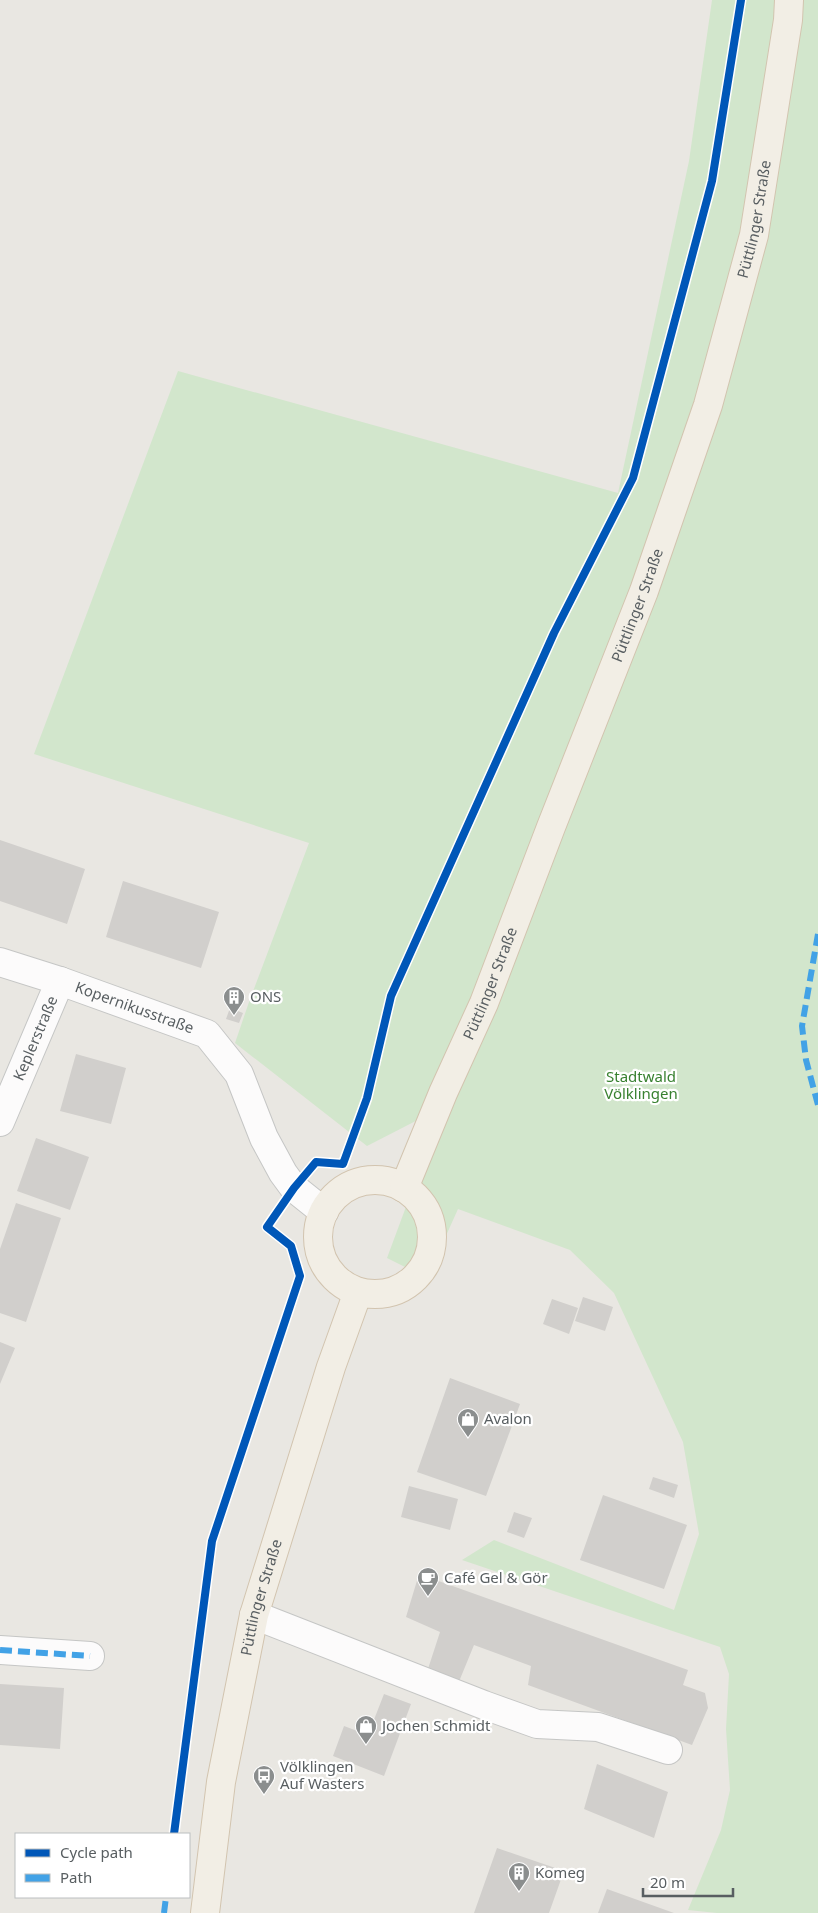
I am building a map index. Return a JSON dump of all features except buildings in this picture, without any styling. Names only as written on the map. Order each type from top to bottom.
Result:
[{"type":"main road","name":"Püttlinger Straße","points":[[404,1188],[443,1093],[484,1003],[644,591],[708,405],[754,235],[788,20],[789,0]]},
{"type":"main road","points":[[368,1180],[386,1182],[404,1188],[418,1200],[428,1215],[432,1233],[430,1251],[423,1268],[410,1282],[394,1291],[376,1294],[358,1292],[340,1283],[327,1268],[319,1250],[318,1231],[324,1212],[334,1197],[350,1186],[368,1180]]},
{"type":"main road","name":"Püttlinger Straße","points":[[205,1913],[221,1782],[254,1615],[332,1367],[358,1292]]},
{"type":"street","name":"Kopernikusstraße","points":[[0,962],[60,981],[207,1034],[239,1074],[264,1138],[283,1173],[294,1188],[324,1212]]},
{"type":"street","name":"Keplerstraße","points":[[0,1122],[60,981]]},
{"type":"street","points":[[254,1615],[537,1724],[598,1727],[668,1750]]},
{"type":"street","points":[[0,1650],[90,1656]]},
{"type":"green space","name":"Stadtwald Völklingen","points":[[712,0],[818,0],[818,1913],[717,1913],[688,1910],[721,1830],[730,1790],[726,1729],[729,1674],[720,1647],[462,1560],[494,1540],[674,1610],[699,1534],[683,1442],[614,1293],[570,1250],[458,1209],[427,1278],[387,1258],[443,1107],[367,1146],[235,1043],[309,843],[34,754],[178,371],[618,493],[689,161]]},
{"type":"marked path","points":[[818,934],[802,1026],[806,1060],[818,1105]]},
{"type":"marked path","points":[[0,1650],[90,1656]]},
{"type":"marked path","points":[[164,1913],[166,1898]]},
{"type":"cycle path","points":[[174,1833],[212,1541],[300,1276],[291,1246],[267,1227],[294,1188],[316,1162],[343,1164],[367,1098],[391,996],[554,633],[633,478],[712,181],[741,0]]},
{"type":"place","name":"ONS","points":[[234,1016]]},
{"type":"place","name":"Avalon","points":[[468,1438]]},
{"type":"place","name":"Café Gel & Gör","points":[[428,1597]]},
{"type":"place","name":"Jochen Schmidt","points":[[366,1745]]},
{"type":"place","name":"Völklingen Auf Wasters","points":[[264,1795]]},
{"type":"place","name":"Komeg","points":[[519,1892]]}]
